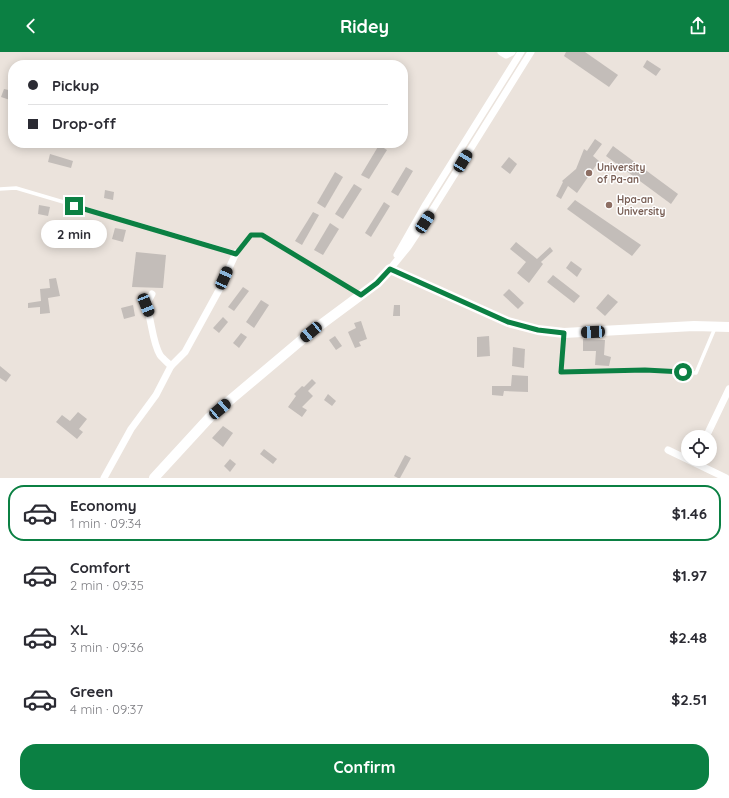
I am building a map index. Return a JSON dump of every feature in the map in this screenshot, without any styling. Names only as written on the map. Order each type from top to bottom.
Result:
[{"type":"street","points":[[501,52],[506,55],[512,52]]},
{"type":"street","points":[[390,269],[426,204],[521,52]]},
{"type":"street","points":[[154,478],[210,417],[311,332],[377,283],[390,269],[408,247],[433,209],[531,52]]},
{"type":"street","points":[[426,204],[433,209]]},
{"type":"street","points":[[104,478],[131,430],[156,395],[171,366],[185,352],[219,290],[236,254]]},
{"type":"street","points":[[390,269],[508,322],[538,330],[564,333],[694,326],[729,327]]},
{"type":"street","points":[[152,294],[146,305],[160,354],[171,366]]},
{"type":"street","points":[[709,430],[729,389]]},
{"type":"street","points":[[668,450],[681,455]]},
{"type":"street","points":[[704,466],[726,478]]},
{"type":"lane","points":[[489,104],[495,109]]},
{"type":"lane","points":[[484,111],[491,116]]},
{"type":"lane","points":[[0,190],[16,188],[236,254],[251,235],[262,235],[361,295]]},
{"type":"lane","points":[[564,333],[561,372],[645,370],[696,373],[715,327]]},
{"type":"building","points":[[566,52],[585,52],[618,75],[609,87],[564,56]]},
{"type":"building","points":[[647,60],[661,69],[656,76],[643,67]]},
{"type":"building","points":[[4,89],[8,90],[8,99],[1,97]]},
{"type":"building","points":[[595,139],[602,144],[593,156],[599,161],[577,193],[568,186],[561,199],[556,196],[563,182],[562,181],[576,169],[584,149],[587,151]]},
{"type":"building","points":[[613,146],[678,194],[671,204],[606,156]]},
{"type":"building","points":[[377,148],[384,148],[387,150],[369,179],[361,175]]},
{"type":"building","points":[[50,154],[73,161],[71,168],[48,162]]},
{"type":"building","points":[[509,157],[517,164],[510,174],[501,167]]},
{"type":"building","points":[[406,167],[413,171],[398,196],[391,192]]},
{"type":"building","points":[[335,172],[343,177],[325,208],[317,203]]},
{"type":"building","points":[[354,184],[362,189],[343,219],[335,214]]},
{"type":"building","points":[[105,190],[114,192],[113,200],[104,198]]},
{"type":"building","points":[[575,200],[641,245],[632,256],[567,209]]},
{"type":"building","points":[[384,202],[390,206],[371,237],[365,233]]},
{"type":"building","points":[[39,205],[50,207],[48,216],[38,214]]},
{"type":"building","points":[[313,212],[319,215],[302,245],[295,241]]},
{"type":"building","points":[[330,223],[339,229],[323,255],[314,250]]},
{"type":"building","points":[[115,228],[126,230],[123,242],[112,239]]},
{"type":"building","points":[[516,242],[537,259],[550,247],[553,251],[541,262],[543,264],[529,283],[517,273],[526,262],[510,249]]},
{"type":"building","points":[[136,252],[166,255],[163,288],[132,287]]},
{"type":"building","points":[[571,261],[582,269],[577,277],[566,268]]},
{"type":"building","points":[[553,275],[580,296],[574,303],[547,282]]},
{"type":"building","points":[[56,278],[60,296],[48,298],[50,313],[40,314],[40,307],[28,308],[28,303],[41,301],[40,289],[50,288],[49,279]]},
{"type":"building","points":[[243,287],[249,291],[234,311],[228,307]]},
{"type":"building","points":[[509,289],[524,303],[518,309],[503,295]]},
{"type":"building","points":[[608,294],[618,302],[605,316],[596,308]]},
{"type":"building","points":[[261,300],[269,305],[254,328],[246,322]]},
{"type":"building","points":[[133,305],[135,316],[124,319],[121,308]]},
{"type":"building","points":[[394,305],[400,305],[400,316],[393,316]]},
{"type":"building","points":[[223,317],[228,322],[219,333],[213,328]]},
{"type":"building","points":[[361,321],[367,339],[359,342],[361,346],[355,348],[348,332],[356,328],[354,323]]},
{"type":"building","points":[[241,333],[247,337],[239,348],[233,343]]},
{"type":"building","points":[[335,336],[342,346],[336,350],[329,340]]},
{"type":"building","points":[[489,336],[490,356],[477,357],[477,337]]},
{"type":"building","points":[[583,339],[605,340],[604,355],[611,357],[609,366],[595,365],[596,351],[583,351]]},
{"type":"building","points":[[513,347],[525,349],[524,368],[512,366]]},
{"type":"building","points":[[0,366],[11,375],[6,382],[0,378]]},
{"type":"building","points":[[512,375],[528,376],[528,392],[504,391],[503,396],[492,395],[492,386],[511,386]]},
{"type":"building","points":[[312,379],[316,383],[308,391],[313,396],[302,407],[307,410],[302,417],[288,407],[296,396],[294,394]]},
{"type":"building","points":[[328,394],[336,401],[332,406],[324,400]]},
{"type":"building","points":[[78,412],[87,419],[79,429],[83,432],[77,439],[56,422],[62,415],[70,421]]},
{"type":"building","points":[[223,426],[233,433],[223,447],[212,438]]},
{"type":"building","points":[[264,449],[277,459],[273,464],[260,454]]},
{"type":"building","points":[[405,455],[411,458],[400,478],[398,478],[394,476]]},
{"type":"building","points":[[230,459],[236,464],[230,472],[224,466]]},
{"type":"place","name":"University of Pa-an","points":[[589,173]]},
{"type":"place","name":"Hpa-an University","points":[[609,205]]},
{"type":"route","points":[[74,206],[236,254],[251,235],[262,235],[361,295],[377,283],[390,269],[508,322],[538,330],[564,333],[560,364],[561,372],[645,370],[683,372]]}]
